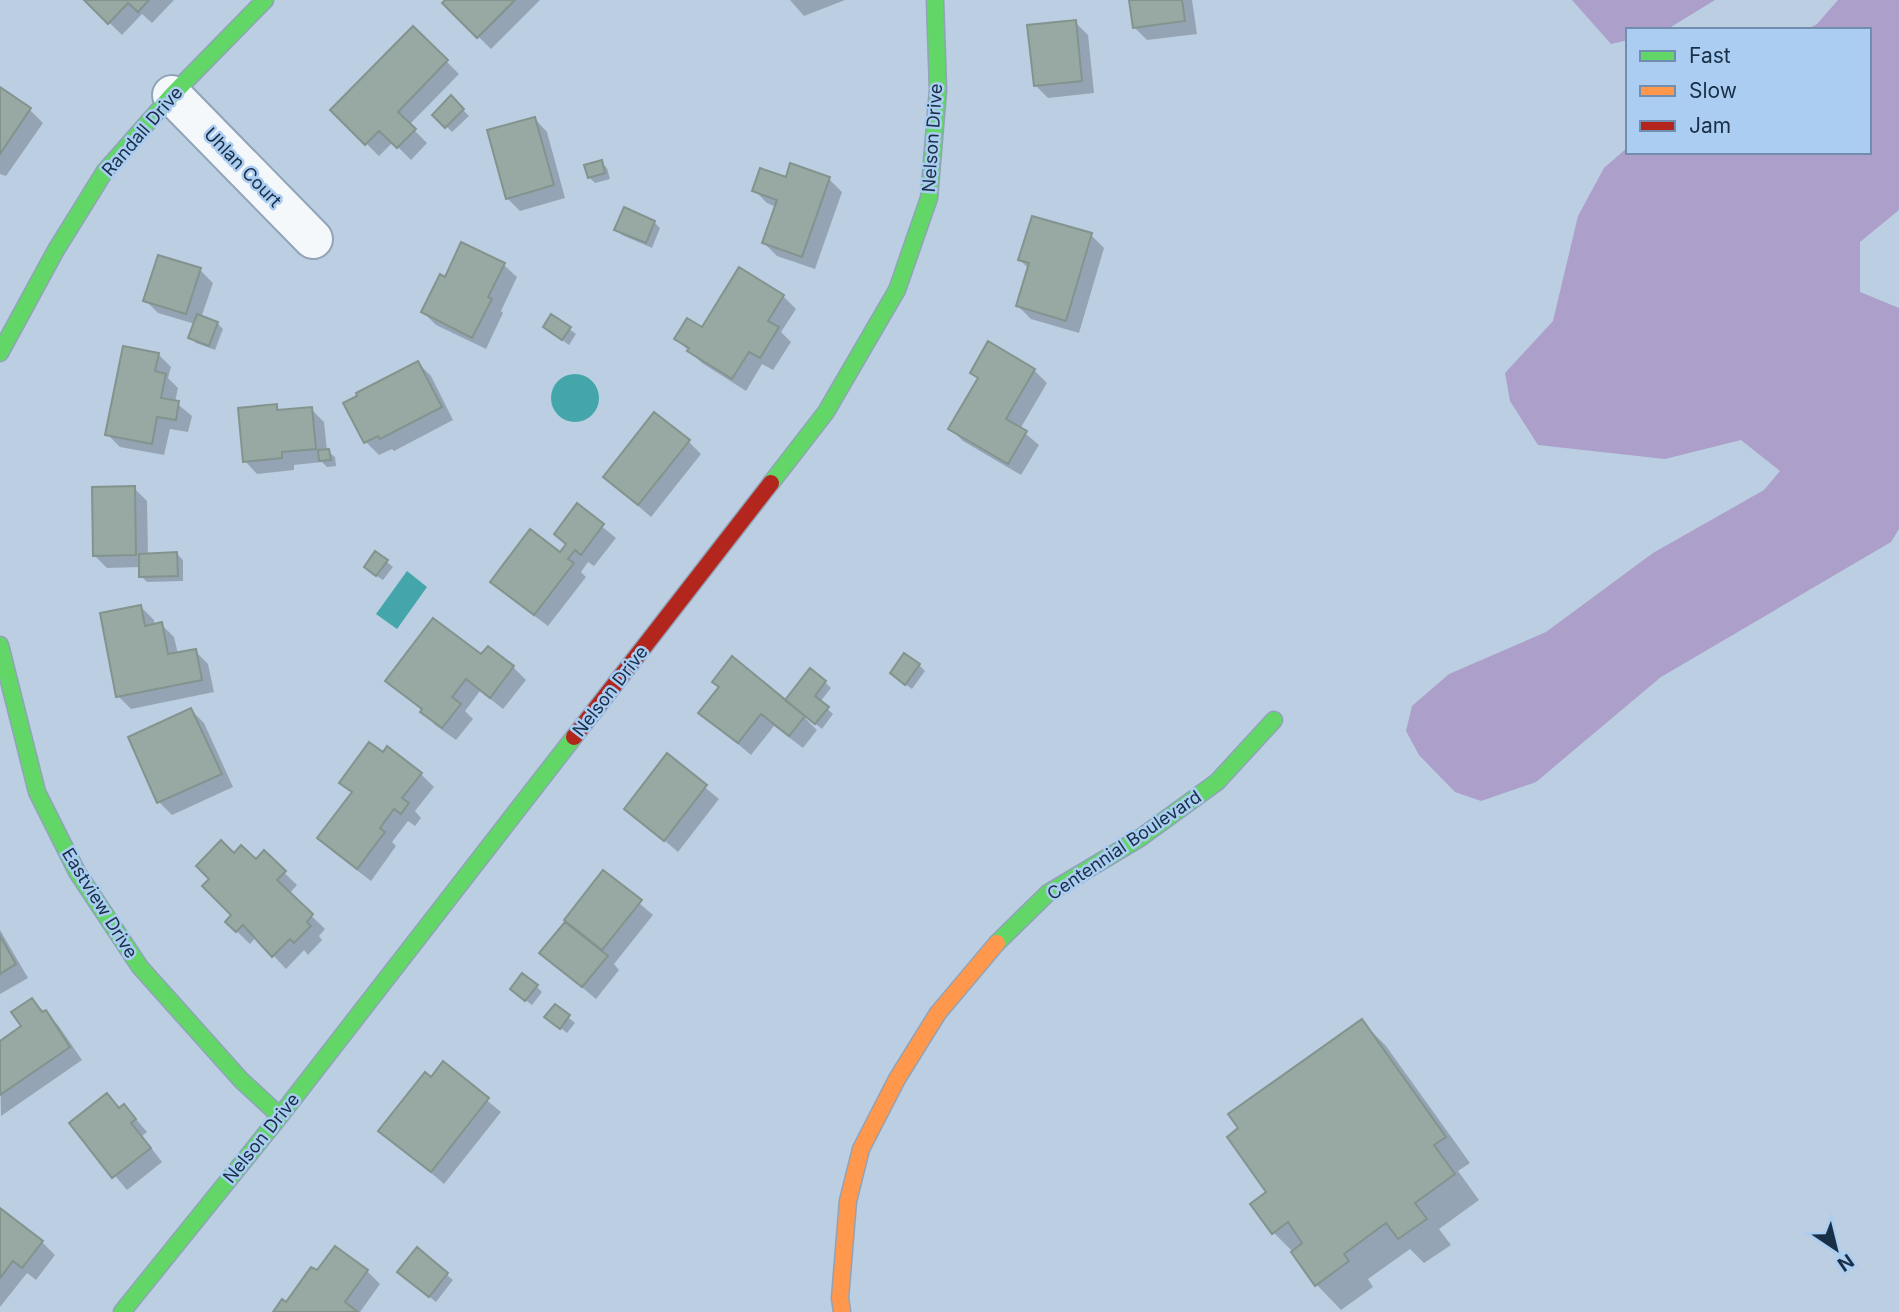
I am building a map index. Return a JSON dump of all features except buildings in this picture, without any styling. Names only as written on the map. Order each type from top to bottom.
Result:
[{"type":"street","name":"Randall Drive","points":[[0,353],[56,250],[105,171],[172,95],[265,0]]},
{"type":"street","name":"Nelson Drive","points":[[122,1312],[280,1115],[826,412],[897,290],[929,198],[938,90],[935,0]]},
{"type":"street","name":"Uhlan Court","points":[[172,95],[313,239]]},
{"type":"street","name":"Eastview Drive","points":[[0,645],[37,792],[77,872],[140,967],[241,1080],[280,1115]]},
{"type":"street","name":"Centennial Boulevard","points":[[842,1312],[840,1298],[848,1200],[861,1149],[897,1079],[938,1013],[997,943],[1048,893],[1140,838],[1217,782],[1274,720]]},
{"type":"shaded area","points":[[1572,0],[1715,0],[1669,28],[1626,28],[1626,40],[1611,44]]},
{"type":"shaded area","points":[[1838,0],[1899,0],[1899,210],[1860,242],[1860,292],[1899,308],[1899,529],[1891,542],[1661,677],[1536,782],[1481,801],[1455,792],[1419,755],[1406,731],[1412,706],[1449,674],[1546,632],[1653,553],[1764,490],[1780,471],[1741,440],[1665,459],[1538,445],[1510,401],[1505,373],[1553,321],[1578,216],[1604,168],[1626,149],[1626,154],[1871,154],[1871,28],[1810,28],[1817,24]]},
{"type":"shaded area","points":[[575,374],[584,375],[592,381],[598,389],[598,407],[592,415],[584,421],[575,422],[566,421],[558,415],[552,407],[551,398],[552,389],[558,381],[566,375]]},
{"type":"shaded area","points":[[407,571],[427,587],[397,629],[376,614]]},
{"type":"traffic: fast","points":[[0,353],[56,250],[105,171],[172,95],[265,0]]},
{"type":"traffic: fast","points":[[771,483],[826,412],[897,290],[929,198],[938,90],[935,0]]},
{"type":"traffic: fast","points":[[0,645],[37,792],[77,872],[140,967],[241,1080],[280,1116]]},
{"type":"traffic: fast","points":[[997,943],[1048,893],[1140,838],[1217,782],[1274,720]]},
{"type":"traffic: fast","points":[[122,1312],[280,1116],[574,737]]},
{"type":"traffic: slow","points":[[842,1312],[840,1298],[848,1201],[861,1149],[897,1079],[938,1013],[997,943]]},
{"type":"traffic: jam","points":[[574,737],[771,483]]}]
